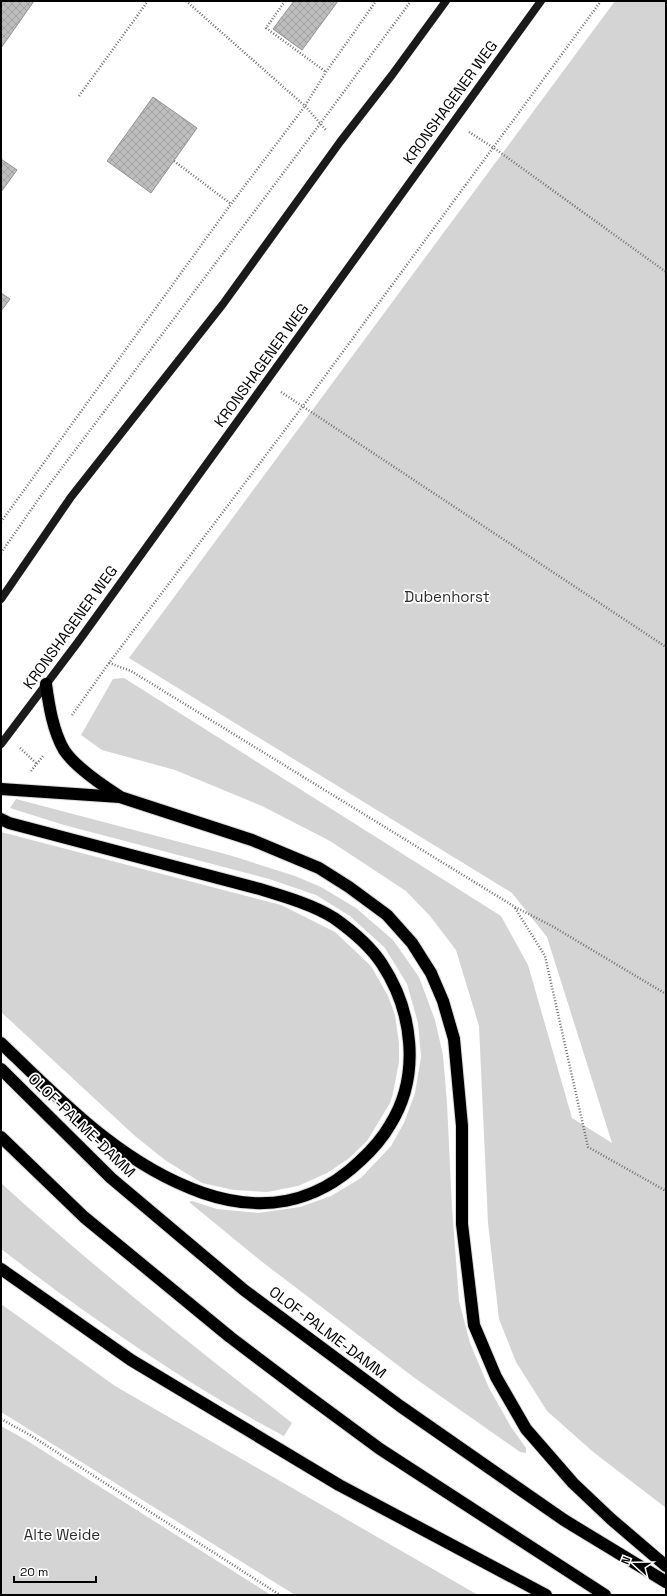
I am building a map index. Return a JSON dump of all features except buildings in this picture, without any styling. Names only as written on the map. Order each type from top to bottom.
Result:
[{"type":"highway","points":[[46,684],[51,712],[58,735],[65,750],[100,784],[120,797]]},
{"type":"highway","points":[[1,789],[120,797],[287,853],[319,868],[349,887],[387,915],[412,943],[431,973],[443,1001],[454,1039],[462,1126],[462,1224],[474,1325],[496,1377],[526,1429],[573,1483],[611,1519],[666,1566]]},
{"type":"highway","points":[[1,819],[32,829],[260,889],[297,901],[333,917],[363,942],[382,963],[396,989],[405,1016],[410,1042],[409,1069],[404,1094],[391,1125],[371,1151],[346,1175],[317,1192],[280,1202],[243,1202],[203,1193],[164,1175],[119,1149],[77,1117],[1,1043]]},
{"type":"highway","name":"OLOF-PALME-DAMM","points":[[1,1070],[112,1178],[244,1290],[400,1406],[564,1520],[666,1582]]},
{"type":"highway","points":[[1,1138],[90,1222],[230,1337],[297,1388],[380,1449],[605,1595]]},
{"type":"highway","points":[[1,1269],[131,1360],[332,1481],[546,1595]]},
{"type":"main road","points":[[1,599],[71,497],[223,304],[340,142],[392,75],[446,1]]},
{"type":"main road","name":"KRONSHAGENER WEG","points":[[1,744],[82,636],[541,1]]},
{"type":"path","points":[[79,96],[148,1]]},
{"type":"path","points":[[186,1],[304,106],[320,124],[340,142]]},
{"type":"path","points":[[285,1],[266,28],[326,72]]},
{"type":"path","points":[[1,522],[231,204],[304,106],[376,1]]},
{"type":"path","points":[[1,553],[40,497],[411,1]]},
{"type":"path","points":[[15,789],[37,764],[108,663],[302,406],[494,148],[601,1]]},
{"type":"path","points":[[454,122],[494,148],[666,272]]},
{"type":"path","points":[[174,160],[231,204]]},
{"type":"path","points":[[265,383],[666,647]]},
{"type":"path","points":[[108,663],[130,671],[515,907],[552,926],[666,994]]},
{"type":"path","points":[[515,907],[545,956],[588,1147],[666,1191]]},
{"type":"path","points":[[1,1419],[280,1595]]},
{"type":"green space","name":"Dubenhorst","points":[[615,1],[666,1],[666,1508],[592,1451],[547,1411],[516,1362],[499,1319],[488,1223],[479,1026],[456,950],[430,916],[406,891],[330,841],[262,806],[175,770],[102,750],[81,735],[113,679],[124,678],[501,916],[528,965],[572,1118],[612,1143],[547,937],[512,893],[129,658]]},
{"type":"green space","points":[[16,799],[229,855],[295,876],[321,887],[356,908],[393,940],[419,977],[435,1020],[443,1055],[459,1301],[470,1343],[489,1388],[511,1427],[526,1448],[526,1453],[520,1452],[416,1379],[261,1261],[189,1202],[192,1201],[217,1209],[258,1213],[300,1207],[331,1196],[361,1178],[391,1146],[404,1123],[415,1093],[421,1057],[418,1023],[407,984],[385,948],[350,916],[316,895],[269,879],[64,825],[10,808]]},
{"type":"green space","points":[[1,832],[281,905],[335,932],[371,966],[388,996],[395,1015],[399,1043],[399,1062],[393,1093],[390,1103],[367,1141],[348,1159],[327,1173],[298,1186],[267,1192],[234,1190],[202,1183],[165,1160],[135,1136],[1,1012]]},
{"type":"green space","points":[[1,1183],[108,1276],[181,1336],[292,1423],[284,1436],[247,1416],[174,1372],[104,1325],[1,1249]]},
{"type":"green space","points":[[1,1304],[115,1386],[478,1595],[295,1595],[1,1412]]},
{"type":"green space","name":"Alte Weide","points":[[1,1426],[26,1440],[271,1595],[1,1595]]}]
